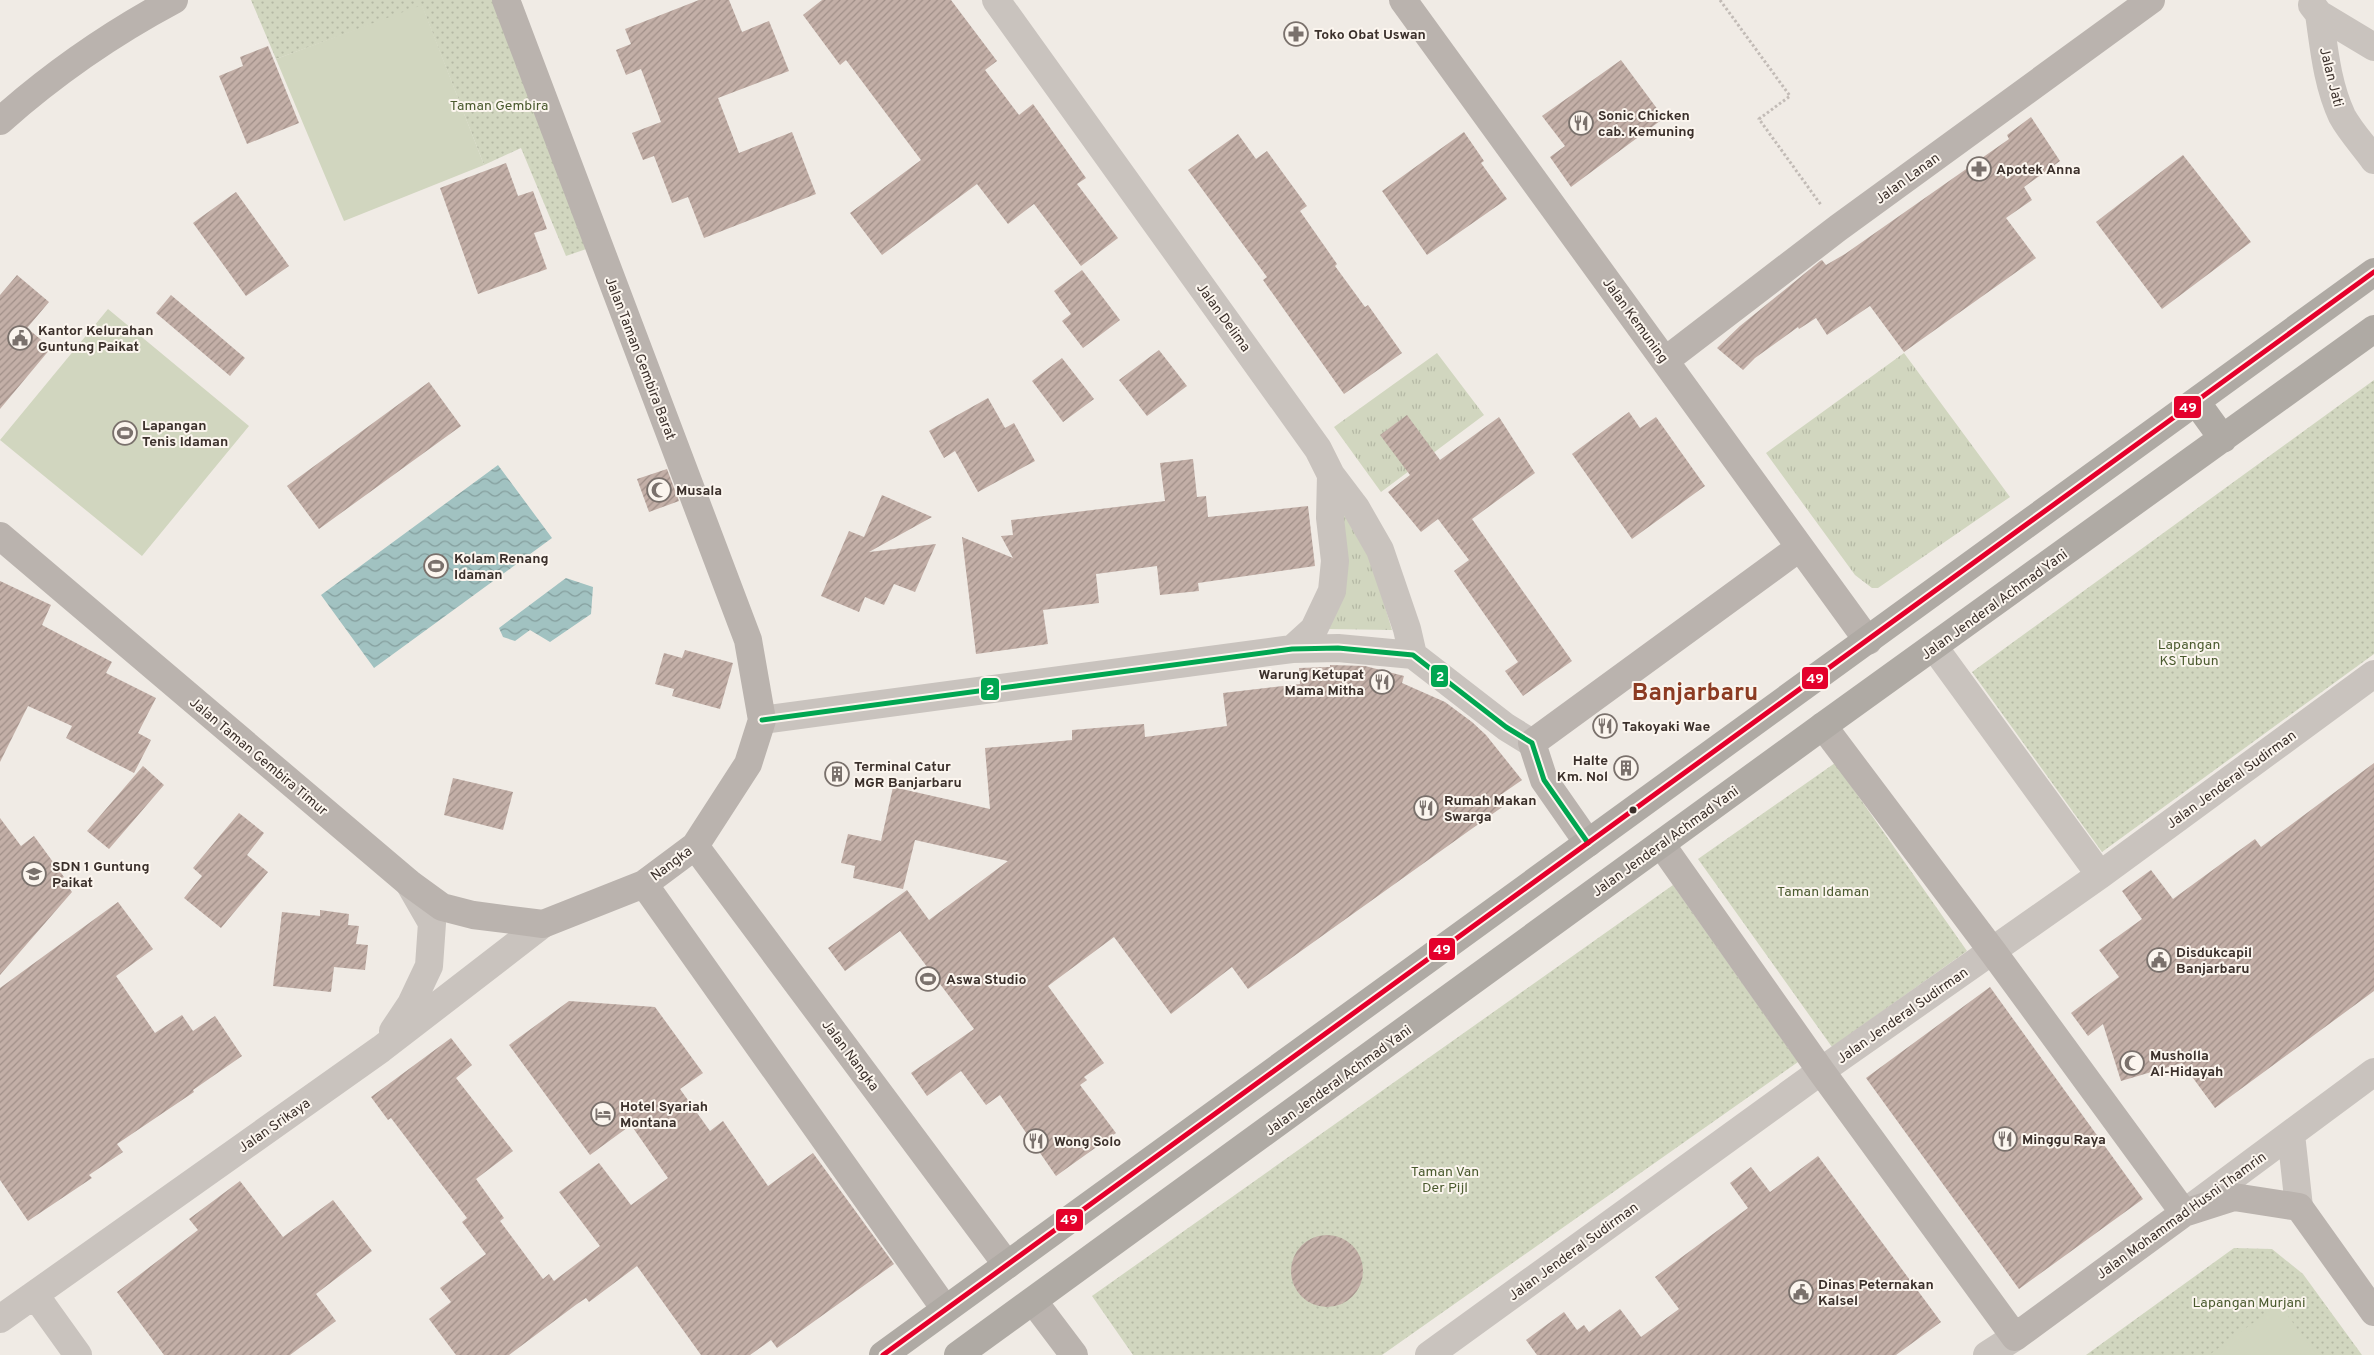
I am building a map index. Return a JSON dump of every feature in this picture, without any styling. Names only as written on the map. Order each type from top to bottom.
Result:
[{"type":"highway","points":[[883,1355],[2374,272]]},
{"type":"highway","name":"Jalan Jenderal Achmad Yani","points":[[970,1352],[1034,1302],[1661,844],[2374,329]]},
{"type":"highway","points":[[2196,403],[2223,439]]},
{"type":"street","points":[[0,121],[37,88],[137,20],[174,0]]},
{"type":"street","name":"Jalan Taman Gembira Barat","points":[[506,0],[748,640],[762,720]]},
{"type":"street","name":"Jalan Delima","points":[[996,0],[1275,387],[1318,449],[1332,475],[1356,508],[1380,550],[1408,628],[1413,655]]},
{"type":"street","name":"Jalan Kemuning","points":[[1403,0],[1868,641]]},
{"type":"street","name":"Jalan Lanan","points":[[1666,360],[1846,222],[2151,0]]},
{"type":"street","name":"Jalan Jati","points":[[2314,7],[2374,47]]},
{"type":"street","name":"Jalan Jati","points":[[2314,7],[2327,70],[2336,101],[2343,118],[2374,160]]},
{"type":"street","points":[[1292,649],[1314,629],[1332,590],[1335,561],[1330,518],[1332,475]]},
{"type":"street","name":"Jalan Taman Gembira Timur","points":[[0,536],[409,884],[442,907],[474,915],[543,924]]},
{"type":"street","points":[[1532,743],[1799,548]]},
{"type":"street","points":[[1934,647],[2100,875]]},
{"type":"street","points":[[762,720],[1292,649],[1338,648],[1413,655],[1506,727],[1532,743],[1544,780],[1588,843]]},
{"type":"street","name":"Jalan Jenderal Sudirman","points":[[1429,1355],[1821,1071],[2100,875],[2374,674]]},
{"type":"street","name":"Nangka","points":[[543,924],[644,884],[695,846],[748,764],[762,720]]},
{"type":"street","points":[[1823,726],[1993,952],[2184,1213],[2234,1197],[2299,1207]]},
{"type":"street","points":[[1661,844],[2013,1346]]},
{"type":"street","name":"Jalan Nangka","points":[[695,846],[1007,1265]]},
{"type":"street","points":[[381,1049],[411,1004],[429,966],[432,924],[409,884]]},
{"type":"street","points":[[644,884],[945,1309]]},
{"type":"street","name":"Jalan Srikaya","points":[[0,1319],[381,1049],[543,924]]},
{"type":"street","name":"Jalan Mohammad Husni Thamrin","points":[[1987,1355],[2013,1346],[2184,1213],[2374,1072]]},
{"type":"street","points":[[2291,1134],[2299,1207],[2374,1312]]},
{"type":"street","points":[[34,1295],[78,1355]]},
{"type":"street","points":[[1034,1302],[1074,1355]]},
{"type":"path","points":[[1720,0],[1790,96],[1759,119],[1824,209]]},
{"type":"green space","name":"Taman Gembira","points":[[251,0],[495,0],[595,246],[566,256],[521,148],[484,165],[422,6],[276,59]]},
{"type":"green space","points":[[422,5],[484,165],[344,221],[276,59]]},
{"type":"green space","name":"Lapangan Tenis Idaman","points":[[108,309],[249,426],[142,556],[0,440]]},
{"type":"green space","points":[[1437,353],[1484,415],[1381,492],[1334,427]]},
{"type":"green space","points":[[1904,353],[2010,497],[1878,588],[1872,588],[1855,575],[1766,453]]},
{"type":"green space","name":"Lapangan KS Tubun","points":[[2374,380],[2374,654],[2102,852],[1972,672]]},
{"type":"green space","points":[[1345,513],[1367,547],[1392,630],[1327,629],[1339,516]]},
{"type":"green space","name":"Taman Idaman","points":[[1835,763],[1967,951],[1832,1047],[1698,859]]},
{"type":"green space","name":"Taman Van Der Pijl","points":[[1673,885],[1798,1062],[1382,1355],[1133,1355],[1092,1296]]},
{"type":"green space","name":"Lapangan Murjani","points":[[2234,1248],[2272,1249],[2303,1274],[2362,1355],[2086,1355]]},
{"type":"green space","points":[[2279,1304],[2317,1355],[2209,1355]]},
{"type":"water","name":"Kolam Renang Idaman","points":[[498,465],[552,538],[374,668],[321,595]]},
{"type":"water","points":[[566,578],[593,587],[591,614],[550,642],[530,630],[515,641],[503,637],[499,628]]},
{"type":"building","points":[[699,0],[729,0],[742,32],[769,21],[789,71],[718,98],[739,153],[792,132],[816,194],[704,238],[688,197],[672,203],[654,156],[643,160],[632,133],[661,122],[641,69],[626,75],[616,50],[631,44],[625,29]]},
{"type":"building","points":[[822,0],[951,0],[997,61],[985,70],[1019,115],[1033,104],[1086,178],[1077,184],[1118,238],[1081,266],[1034,204],[1008,224],[977,184],[882,255],[850,213],[921,160],[846,60],[840,65],[803,15]]},
{"type":"building","points":[[268,46],[299,123],[247,144],[219,76],[243,66],[240,57]]},
{"type":"building","points":[[1621,60],[1664,118],[1571,187],[1550,157],[1565,146],[1542,116]]},
{"type":"building","points":[[2031,117],[2060,161],[2024,187],[2032,200],[2006,218],[2036,258],[1904,352],[1870,306],[1827,335],[1816,318],[1799,329],[1798,327],[1755,358],[1743,370],[1717,348],[1740,326],[1820,261],[1822,260],[1826,265],[1845,254],[2009,139],[2007,135]]},
{"type":"building","points":[[1464,132],[1484,161],[1481,163],[1507,199],[1427,255],[1382,191]]},
{"type":"building","points":[[1238,134],[1256,159],[1267,151],[1307,206],[1300,211],[1337,264],[1335,266],[1365,307],[1368,305],[1402,353],[1344,394],[1263,280],[1267,277],[1188,170]]},
{"type":"building","points":[[2183,155],[2251,242],[2162,309],[2096,222]]},
{"type":"building","points":[[506,163],[518,196],[533,191],[547,229],[534,233],[547,269],[478,294],[440,188]]},
{"type":"building","points":[[236,192],[289,266],[246,296],[193,223]]},
{"type":"building","points":[[1082,270],[1120,320],[1083,348],[1062,321],[1071,314],[1054,291]]},
{"type":"building","name":"Kantor Kelurahan Guntung Paikat","points":[[17,275],[49,302],[27,328],[51,348],[0,409],[0,295]]},
{"type":"building","points":[[171,295],[245,358],[230,376],[156,313]]},
{"type":"building","points":[[1159,350],[1187,386],[1147,416],[1119,380]]},
{"type":"building","points":[[1062,358],[1094,399],[1063,422],[1032,381]]},
{"type":"building","points":[[429,382],[461,426],[319,529],[287,486]]},
{"type":"building","points":[[988,398],[1005,428],[1014,423],[1035,461],[978,492],[955,451],[944,458],[929,431]]},
{"type":"building","points":[[1629,412],[1640,428],[1656,417],[1705,486],[1632,539],[1572,454]]},
{"type":"building","points":[[1407,415],[1440,460],[1499,417],[1535,473],[1472,519],[1572,661],[1523,696],[1505,671],[1518,662],[1454,571],[1469,560],[1438,519],[1421,532],[1388,492],[1410,475],[1380,435]]},
{"type":"building","points":[[1193,459],[1197,497],[1206,496],[1208,517],[1308,506],[1315,566],[1198,583],[1199,591],[1160,595],[1157,566],[1096,574],[1099,603],[1043,610],[1048,644],[976,654],[962,537],[1013,558],[1001,536],[1013,535],[1011,520],[1165,501],[1160,463]]},
{"type":"building","name":"Musala","points":[[667,469],[679,501],[649,512],[637,479]]},
{"type":"building","points":[[882,495],[932,517],[869,552],[936,544],[915,592],[894,584],[884,605],[865,597],[859,612],[821,596],[849,531],[864,537]]},
{"type":"building","points":[[0,581],[51,605],[42,625],[112,662],[106,673],[156,698],[138,733],[151,740],[134,773],[66,738],[72,726],[28,706],[0,762]]},
{"type":"building","points":[[685,650],[733,663],[720,709],[672,696],[674,689],[655,684],[664,653],[682,658]]},
{"type":"building","points":[[1330,665],[1365,666],[1404,676],[1402,683],[1445,702],[1472,722],[1486,735],[1522,780],[1499,796],[1505,805],[1248,989],[1232,967],[1171,1014],[1114,937],[1048,986],[1104,1063],[1084,1077],[1087,1080],[1080,1085],[1116,1133],[1056,1176],[1000,1095],[986,1105],[961,1071],[927,1096],[911,1073],[974,1029],[900,931],[845,971],[828,948],[907,890],[929,920],[1008,861],[915,840],[903,889],[853,878],[855,866],[841,863],[848,834],[881,841],[893,787],[990,809],[985,748],[1072,740],[1072,730],[1144,724],[1145,737],[1227,726],[1223,693],[1300,684],[1299,668],[1330,667]]},
{"type":"building","name":"Disdukcapil Banjarbaru","points":[[2374,763],[2374,991],[2215,1108],[2182,1063],[2121,1081],[2103,1024],[2088,1036],[2071,1013],[2119,977],[2099,950],[2142,919],[2122,891],[2151,870],[2173,899],[2255,839],[2261,847]]},
{"type":"building","points":[[143,766],[164,785],[109,849],[87,831]]},
{"type":"building","points":[[453,778],[513,792],[503,830],[444,815]]},
{"type":"building","points":[[239,813],[264,833],[247,855],[268,872],[221,928],[184,898],[202,876],[193,868]]},
{"type":"building","points":[[0,818],[21,846],[34,836],[64,877],[62,878],[72,892],[0,975]]},
{"type":"building","points":[[118,902],[153,949],[116,976],[155,1033],[182,1015],[193,1031],[215,1016],[242,1056],[193,1090],[194,1092],[117,1144],[123,1152],[89,1175],[92,1178],[28,1221],[0,1180],[0,988]]},
{"type":"building","points":[[320,910],[349,914],[348,925],[359,926],[356,944],[368,945],[365,970],[334,967],[331,992],[273,986],[282,912],[320,916]]},
{"type":"building","name":"Minggu Raya","points":[[1990,987],[2143,1199],[2019,1289],[1866,1078]]},
{"type":"building","points":[[569,1001],[655,1007],[703,1073],[680,1089],[710,1131],[723,1121],[768,1186],[813,1153],[894,1264],[777,1348],[771,1340],[750,1355],[701,1355],[637,1266],[589,1302],[586,1298],[577,1304],[509,1355],[456,1355],[429,1319],[451,1302],[440,1288],[486,1254],[462,1222],[467,1218],[391,1118],[388,1120],[371,1097],[451,1038],[472,1065],[456,1078],[513,1151],[476,1179],[504,1218],[500,1221],[543,1279],[549,1274],[554,1281],[600,1246],[559,1192],[599,1163],[631,1205],[668,1178],[631,1125],[590,1155],[509,1045]]},
{"type":"building","points":[[1818,1156],[1941,1322],[1896,1355],[1537,1355],[1526,1340],[1564,1312],[1577,1330],[1584,1325],[1589,1332],[1620,1309],[1641,1337],[1679,1309],[1655,1277],[1748,1208],[1730,1183],[1751,1167],[1770,1192]]},
{"type":"building","points":[[240,1181],[283,1237],[333,1200],[372,1251],[316,1294],[336,1321],[290,1355],[164,1355],[117,1292],[198,1230],[189,1219]]},
{"type":"building","points":[[1334,1235],[1353,1245],[1361,1257],[1363,1271],[1361,1285],[1353,1297],[1341,1305],[1320,1307],[1301,1297],[1293,1285],[1291,1264],[1301,1245],[1313,1237]]},
{"type":"transit line","name":"49","points":[[883,1355],[2374,272]]},
{"type":"transit line","name":"2","points":[[762,720],[1292,649],[1338,648],[1413,655],[1506,727],[1532,743],[1544,780],[1588,843]]},
{"type":"place","name":"Toko Obat Uswan","points":[[1296,34]]},
{"type":"place","name":"Sonic Chicken cab. Kemuning","points":[[1581,123]]},
{"type":"place","name":"Apotek Anna","points":[[1979,169]]},
{"type":"place","name":"Kantor Kelurahan Guntung Paikat","points":[[20,338]]},
{"type":"place","name":"Lapangan Tenis Idaman","points":[[125,433]]},
{"type":"place","name":"Musala","points":[[659,490]]},
{"type":"place","name":"Kolam Renang Idaman","points":[[436,566]]},
{"type":"place","name":"Warung Ketupat Mama Mitha","points":[[1382,682]]},
{"type":"place","name":"Takoyaki Wae","points":[[1605,726]]},
{"type":"place","name":"Halte Km. Nol","points":[[1626,768]]},
{"type":"place","name":"Terminal Catur MGR Banjarbaru","points":[[837,774]]},
{"type":"place","name":"Rumah Makan Swarga","points":[[1426,808]]},
{"type":"place","name":"SDN 1 Guntung Paikat","points":[[34,874]]},
{"type":"place","name":"Disdukcapil Banjarbaru","points":[[2159,960]]},
{"type":"place","name":"Aswa Studio","points":[[928,979]]},
{"type":"place","name":"Musholla Al-Hidayah","points":[[2132,1063]]},
{"type":"place","name":"Hotel Syariah Montana","points":[[603,1114]]},
{"type":"place","name":"Minggu Raya","points":[[2005,1139]]},
{"type":"place","name":"Wong Solo","points":[[1036,1141]]},
{"type":"place","name":"Dinas Peternakan Kalsel","points":[[1801,1292]]},
{"type":"district","name":"Banjarbaru","points":[[1695,692]]}]
